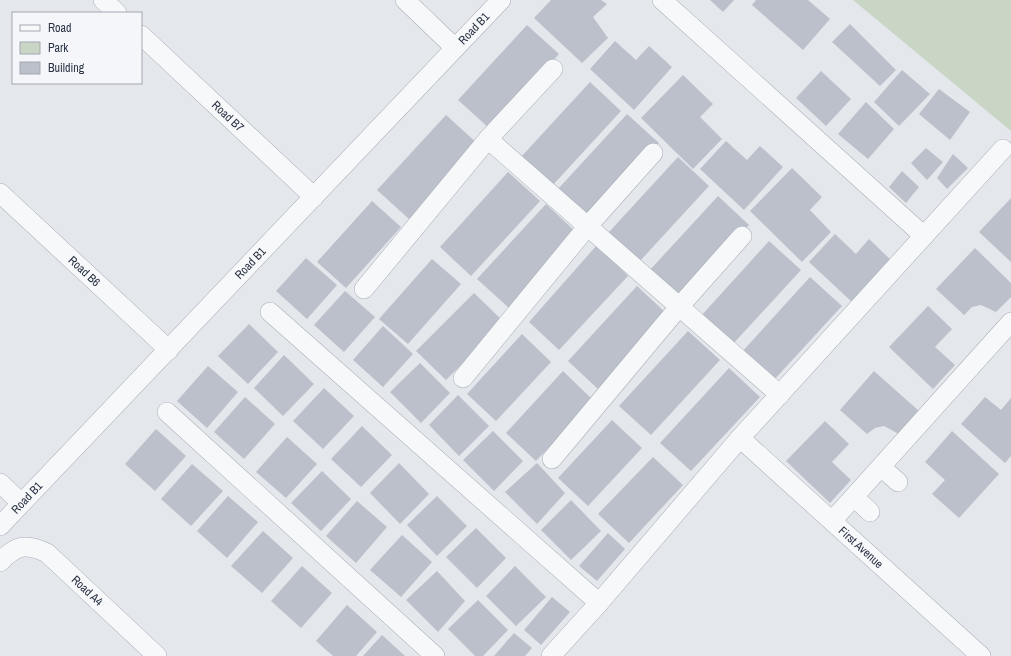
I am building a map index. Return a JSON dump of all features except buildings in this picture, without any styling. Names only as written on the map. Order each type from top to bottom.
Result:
[{"type":"street","points":[[103,0],[116,12]]},
{"type":"street","points":[[405,0],[456,48]]},
{"type":"street","name":"Road B1","points":[[0,526],[501,0]]},
{"type":"street","points":[[662,0],[924,236]]},
{"type":"street","name":"Road B7","points":[[142,36],[314,197]]},
{"type":"street","points":[[364,289],[488,139],[553,68]]},
{"type":"street","points":[[488,139],[780,395]]},
{"type":"street","points":[[551,656],[599,603],[740,438],[1003,149]]},
{"type":"street","points":[[463,378],[587,227],[653,153]]},
{"type":"street","name":"Road B6","points":[[0,193],[169,350]]},
{"type":"street","points":[[552,459],[678,306],[742,236]]},
{"type":"street","points":[[270,312],[599,603]]},
{"type":"street","points":[[832,521],[1011,322]]},
{"type":"street","points":[[167,412],[435,656]]},
{"type":"street","name":"First Avenue","points":[[740,438],[981,656]]},
{"type":"street","points":[[881,467],[898,482]]},
{"type":"street","points":[[0,483],[22,503]]},
{"type":"street","points":[[854,497],[870,512]]},
{"type":"street","name":"Road A4","points":[[4,557],[20,546],[34,547],[47,553],[157,656]]},
{"type":"green space","points":[[853,0],[1011,0],[1011,131]]}]
